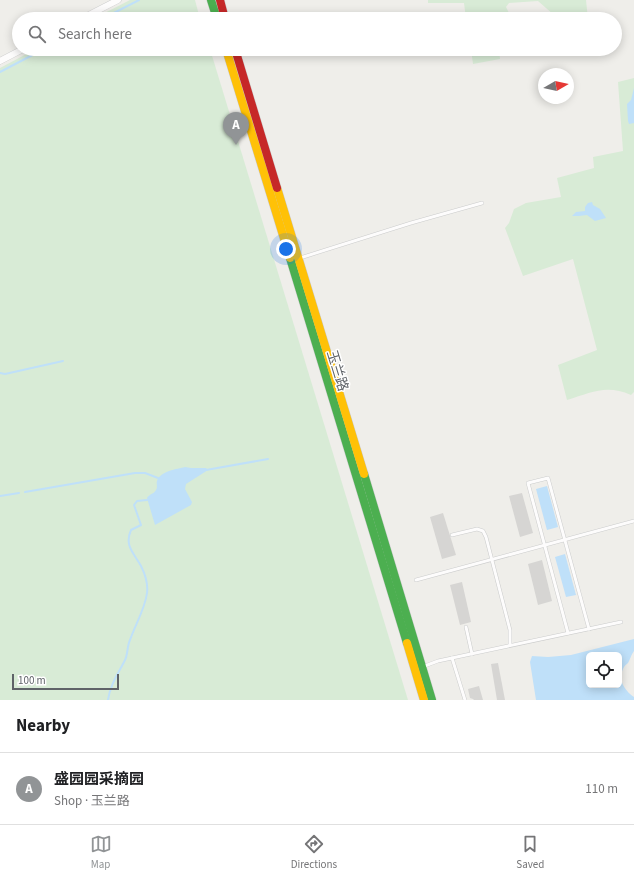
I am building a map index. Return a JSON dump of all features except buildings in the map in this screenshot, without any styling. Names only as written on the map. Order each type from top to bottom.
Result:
[{"type":"street","points":[[95,12],[118,0]]},
{"type":"street","points":[[211,0],[215,12]]},
{"type":"street","points":[[220,0],[224,12]]},
{"type":"street","points":[[0,61],[12,55]]},
{"type":"street","name":"玉兰路","points":[[228,56],[418,669],[432,700]]},
{"type":"street","name":"玉兰路","points":[[236,56],[298,257],[418,669],[424,700]]},
{"type":"lane","points":[[298,257],[301,258],[411,223],[482,203]]},
{"type":"lane","points":[[568,633],[528,483],[548,478],[589,629]]},
{"type":"lane","points":[[416,580],[634,521]]},
{"type":"lane","points":[[452,535],[477,529],[483,531],[486,537],[510,630],[510,646]]},
{"type":"lane","points":[[418,669],[438,661],[621,622]]},
{"type":"lane","points":[[466,627],[472,654]]},
{"type":"lane","points":[[452,658],[465,700]]},
{"type":"green space","points":[[130,0],[195,0],[198,12],[107,12]]},
{"type":"green space","points":[[428,0],[586,0],[587,12],[551,12],[538,1],[509,3],[506,7],[508,12],[465,12],[464,3],[428,3]]},
{"type":"green space","points":[[23,56],[212,56],[408,700],[0,700],[0,68]]},
{"type":"green space","points":[[472,56],[500,56],[500,59],[473,64]]},
{"type":"green space","points":[[634,78],[634,392],[631,395],[614,390],[606,390],[591,392],[567,400],[558,365],[597,350],[573,259],[523,276],[505,228],[509,223],[514,209],[526,203],[561,197],[557,178],[594,168],[593,157],[623,151],[618,82]]},
{"type":"water","points":[[634,88],[634,123],[629,124],[627,104],[631,100]]},
{"type":"water","points":[[592,202],[593,205],[600,209],[606,218],[595,221],[587,215],[572,216],[576,212],[585,211],[585,207],[588,203]]},
{"type":"water","points":[[185,467],[206,468],[208,470],[186,484],[185,489],[192,502],[191,505],[155,525],[147,498],[156,490],[157,481],[162,475],[169,471]]},
{"type":"water","points":[[547,486],[558,527],[547,530],[536,489]]},
{"type":"water","points":[[565,554],[576,595],[566,597],[555,557]]},
{"type":"water","points":[[634,639],[634,651],[622,671],[622,652],[586,652],[586,688],[622,688],[622,682],[627,691],[634,697],[634,700],[536,700],[530,662],[532,656],[548,657],[571,655]]},
{"type":"waterway","points":[[116,12],[139,0]]},
{"type":"waterway","points":[[0,72],[31,56]]},
{"type":"waterway","points":[[0,373],[5,374],[63,361]]},
{"type":"waterway","points":[[206,470],[268,459]]},
{"type":"waterway","points":[[25,492],[135,473],[145,473],[158,478]]},
{"type":"waterway","points":[[0,496],[19,493]]},
{"type":"waterway","points":[[108,700],[112,684],[126,658],[129,642],[146,599],[147,583],[141,566],[129,545],[129,536],[131,530],[141,525],[134,505],[137,501],[147,500]]},
{"type":"traffic: fast","points":[[211,0],[215,12]]},
{"type":"traffic: fast","points":[[290,258],[407,643]]},
{"type":"traffic: fast","points":[[364,474],[432,700]]},
{"type":"traffic: slow","points":[[228,56],[290,258]]},
{"type":"traffic: slow","points":[[277,188],[364,474]]},
{"type":"traffic: slow","points":[[407,643],[424,700]]},
{"type":"traffic: jam","points":[[220,0],[223,12]]},
{"type":"traffic: jam","points":[[237,56],[277,188]]},
{"type":"place","name":"盛园园采摘园","points":[[236,145]]}]
